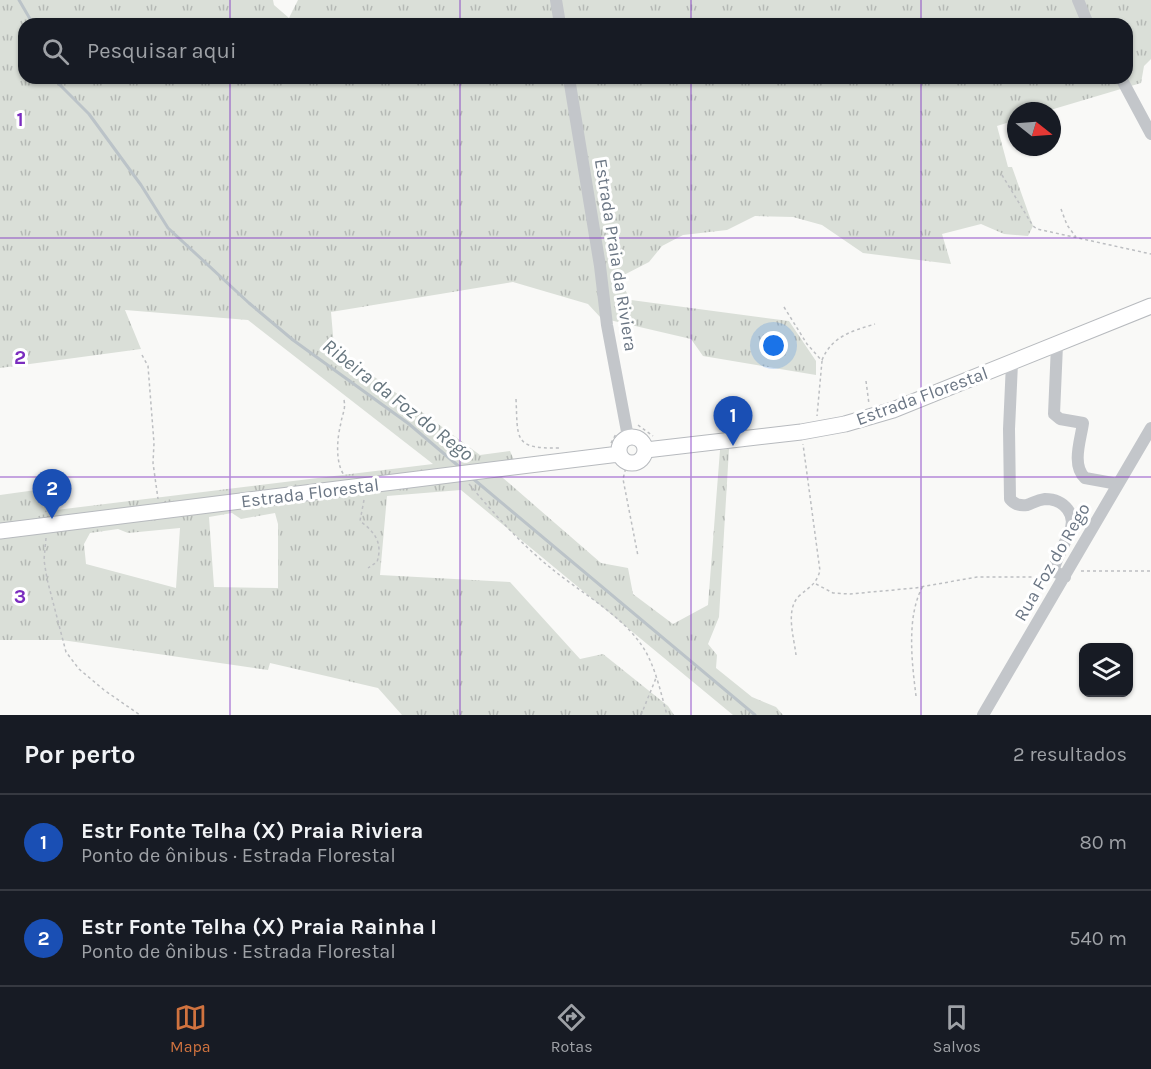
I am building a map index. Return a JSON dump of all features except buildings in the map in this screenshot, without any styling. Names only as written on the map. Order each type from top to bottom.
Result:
[{"type":"main road","name":"Estrada Florestal","points":[[645,450],[808,430],[870,417],[923,400],[1151,306]]},
{"type":"main road","points":[[633,430],[634,436],[640,439],[645,450],[643,458],[636,463],[623,459],[620,444],[633,430]]},
{"type":"main road","name":"Estrada Florestal","points":[[0,531],[486,471],[623,459]]},
{"type":"street","points":[[556,0],[559,18]]},
{"type":"street","points":[[1078,0],[1086,18]]},
{"type":"street","name":"Estrada Praia da Riviera","points":[[570,84],[600,266],[607,325],[633,430]]},
{"type":"street","points":[[1124,84],[1151,134]]},
{"type":"street","points":[[1057,345],[1054,414],[1060,419],[1083,423],[1078,462],[1085,478],[1118,484]]},
{"type":"street","points":[[1012,363],[1009,429],[1010,499],[1012,503],[1019,505],[1028,505],[1035,500],[1055,500],[1070,510],[1073,518],[1072,526],[1054,568],[1056,572],[1066,575]]},
{"type":"street","name":"Rua Foz do Rego","points":[[983,715],[1151,428]]},
{"type":"path","points":[[1002,175],[1033,226],[1047,232],[1151,254]]},
{"type":"path","points":[[1061,209],[1067,225],[1076,238]]},
{"type":"path","points":[[784,307],[807,344],[822,361]]},
{"type":"path","points":[[796,655],[791,609],[798,597],[816,584],[820,571],[808,430],[822,361],[827,349],[836,339],[849,332],[875,324]]},
{"type":"path","points":[[142,355],[148,366],[154,443],[153,464],[161,511]]},
{"type":"path","points":[[866,381],[870,417]]},
{"type":"path","points":[[516,399],[518,436],[523,442],[531,447],[562,448]]},
{"type":"path","points":[[633,430],[657,439]]},
{"type":"path","points":[[623,459],[623,479],[638,556]]},
{"type":"path","points":[[456,475],[534,553],[638,639],[656,678],[667,715]]},
{"type":"path","points":[[41,487],[48,525],[44,560],[66,652],[80,669],[104,690],[140,715]]},
{"type":"path","points":[[816,584],[833,593],[850,594],[924,586],[977,577],[1151,571]]},
{"type":"path","points":[[916,696],[911,660],[917,600],[924,586]]},
{"type":"path","points":[[641,715],[656,678]]},
{"type":"green space","points":[[0,0],[273,0],[274,5],[289,18],[298,0],[1151,0],[1151,59],[1144,66],[1141,83],[1061,107],[1061,102],[1007,102],[1007,123],[997,126],[1008,167],[1012,167],[1033,226],[1028,236],[1004,234],[981,224],[942,234],[951,264],[863,253],[822,225],[793,217],[755,216],[727,230],[683,235],[662,246],[649,262],[618,278],[631,300],[789,321],[816,361],[816,375],[703,356],[691,339],[601,318],[588,304],[513,282],[331,312],[334,347],[480,455],[510,451],[517,467],[496,471],[601,563],[628,568],[633,594],[673,624],[708,605],[720,450],[729,449],[719,617],[708,644],[717,655],[716,668],[752,697],[776,707],[783,715],[733,715],[461,490],[387,496],[380,575],[510,582],[580,659],[603,654],[668,706],[674,715],[402,715],[378,688],[270,663],[268,670],[62,640],[0,640],[0,495],[36,490],[48,511],[433,464],[248,320],[125,310],[141,349],[0,368]],"holes":[[[232,513],[241,519],[275,513],[278,524],[278,588],[214,587],[209,517]],[[180,528],[176,588],[86,564],[84,544],[90,533],[118,529],[128,533]]]},
{"type":"waterway","name":"Ribeira da Foz do Rego","points":[[19,0],[30,18]]},
{"type":"waterway","name":"Ribeira da Foz do Rego","points":[[59,84],[89,114],[141,185],[168,228],[249,303],[293,340],[409,424],[462,469]]},
{"type":"waterway","name":"Ribeira da Foz do Rego","points":[[471,477],[755,715]]},
{"type":"place","name":"Estr Fonte Telha (X) Praia Riviera","points":[[733,446]]},
{"type":"place","name":"Estr Fonte Telha (X) Praia Rainha I","points":[[52,519]]}]
